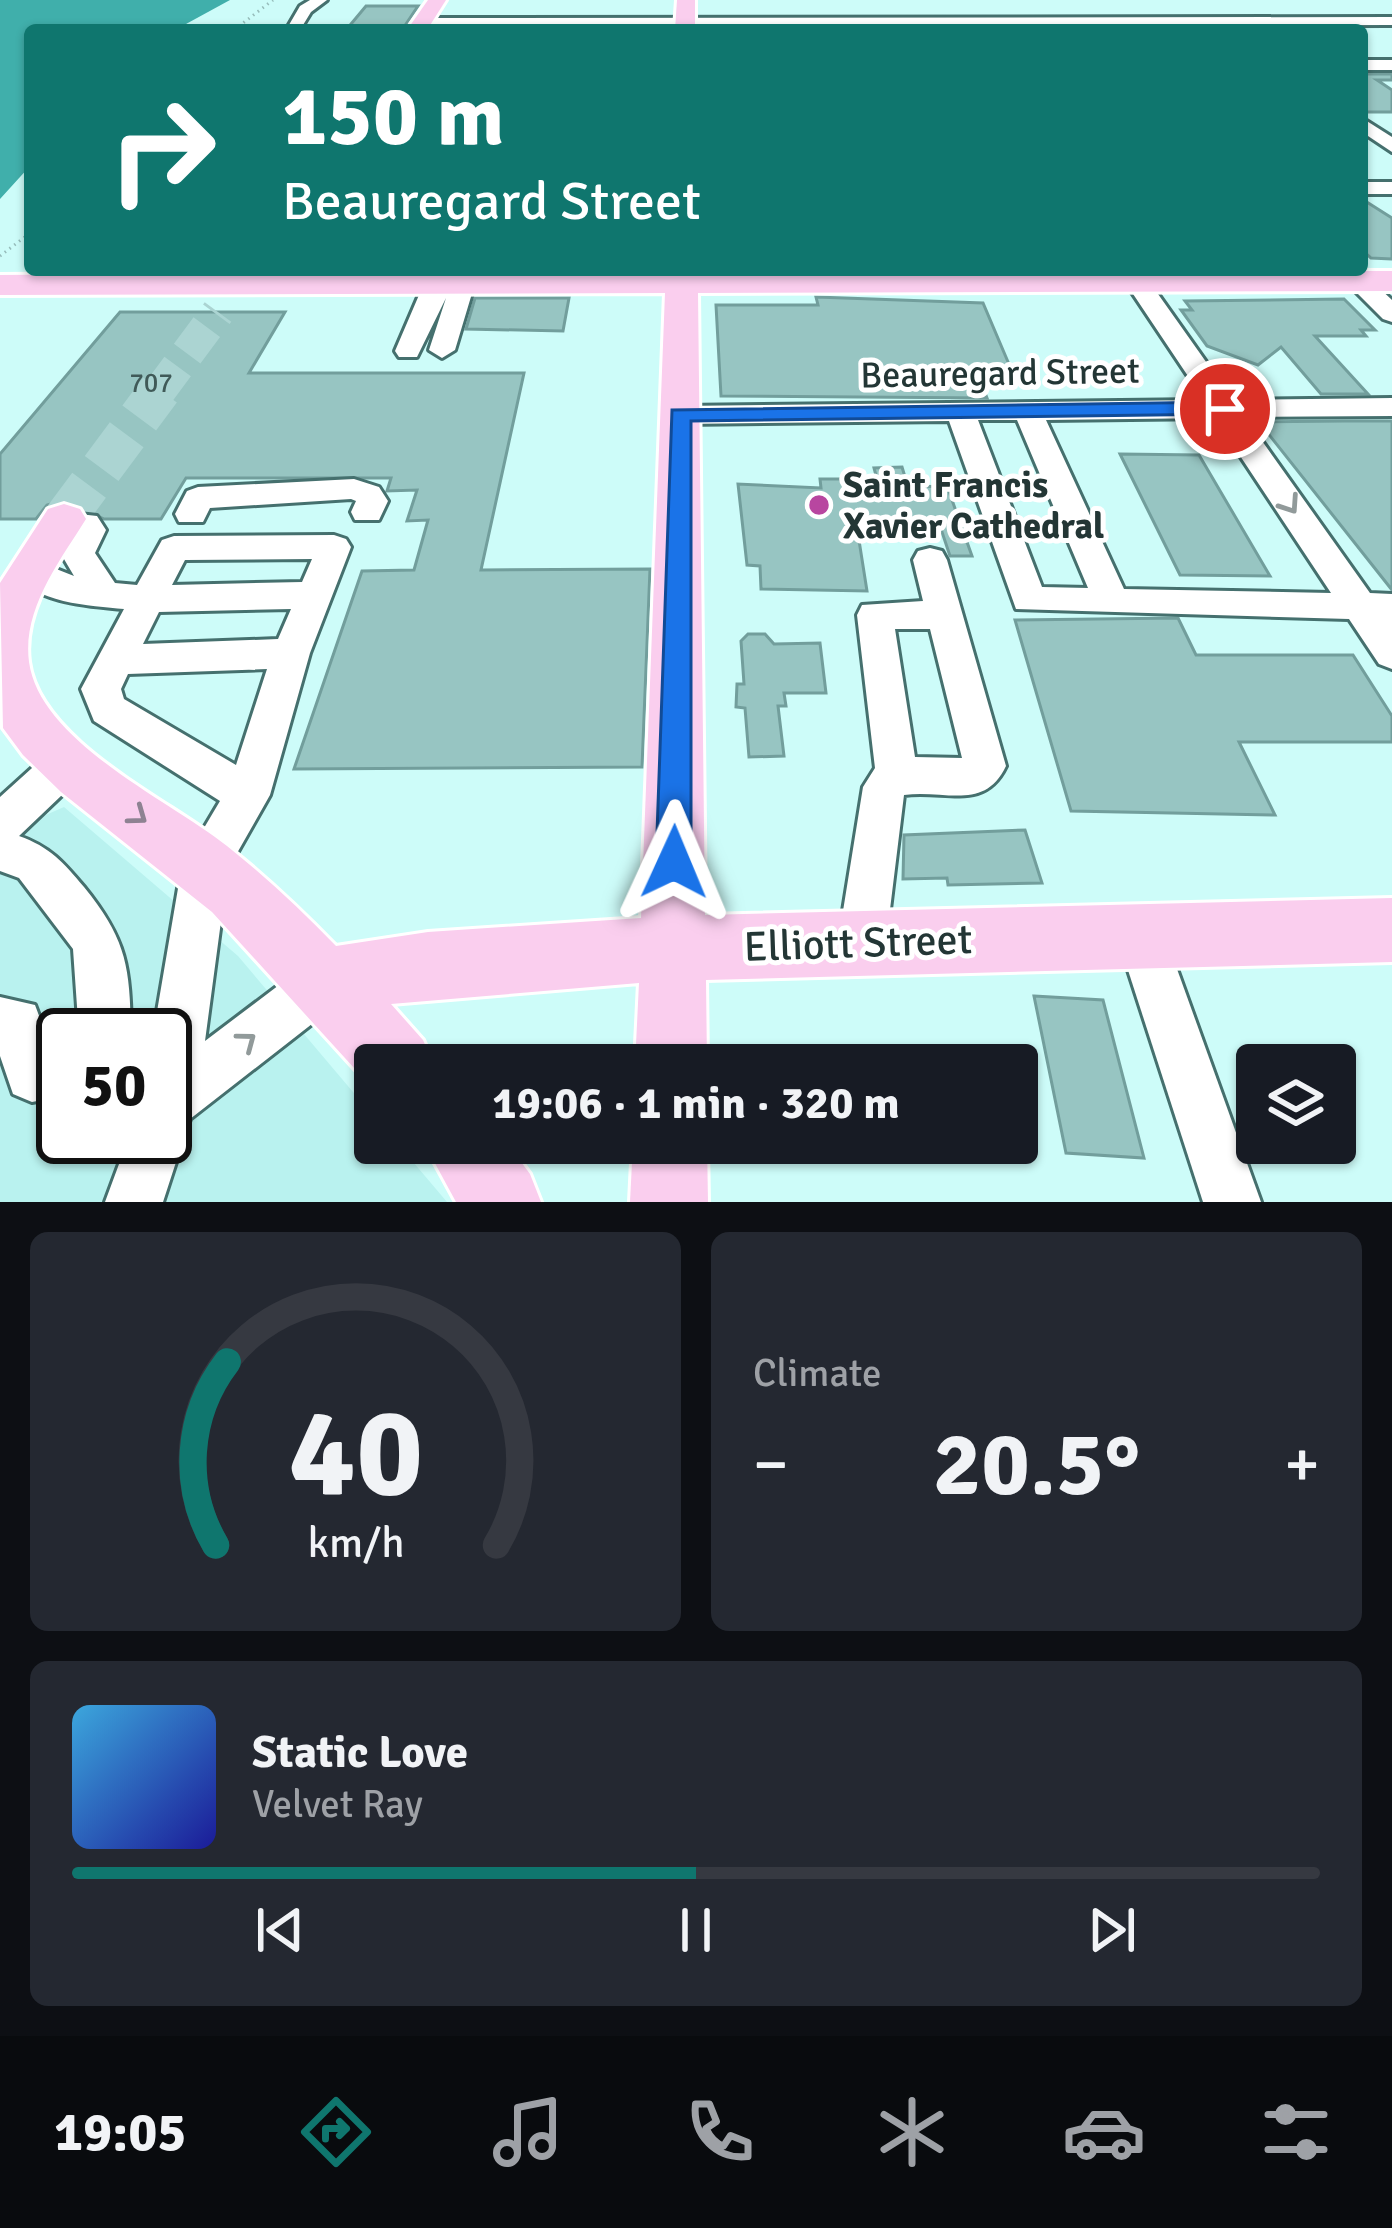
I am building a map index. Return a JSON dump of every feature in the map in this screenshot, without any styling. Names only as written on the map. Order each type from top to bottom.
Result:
[{"type":"main road","points":[[125,276],[1133,276]]},
{"type":"main road","points":[[1360,276],[1392,280]]},
{"type":"main road","points":[[218,312],[244,277]]},
{"type":"main road","points":[[671,1044],[682,277]]},
{"type":"main road","points":[[62,521],[6,623],[3,656],[9,687],[22,712],[40,738],[68,762],[205,865],[326,981],[380,1044]]},
{"type":"main road","name":"Elliott Street","points":[[326,981],[428,965],[673,948],[1392,930]]},
{"type":"main road","points":[[476,1164],[502,1202]]},
{"type":"main road","points":[[669,1202],[670,1164]]},
{"type":"street","points":[[296,24],[305,9],[320,0]]},
{"type":"street","points":[[710,0],[712,21]]},
{"type":"street","points":[[1066,0],[1090,24]]},
{"type":"street","points":[[1196,0],[1227,24]]},
{"type":"street","points":[[1318,0],[1358,24]]},
{"type":"street","points":[[1279,24],[1392,21]]},
{"type":"street","points":[[696,24],[777,24]]},
{"type":"street","points":[[1368,126],[1392,146]]},
{"type":"street","points":[[1133,276],[1225,409],[1375,607],[1392,654]]},
{"type":"street","points":[[1353,276],[1392,314]]},
{"type":"street","points":[[408,350],[431,295],[464,278]]},
{"type":"street","points":[[442,350],[464,278]]},
{"type":"street","name":"Beauregard Street","points":[[680,415],[1392,407]]},
{"type":"street","points":[[1028,411],[1111,600]]},
{"type":"street","points":[[960,412],[1029,600],[1375,607]]},
{"type":"street","points":[[183,1008],[199,929],[205,865],[248,795],[291,653],[334,548],[358,532],[372,501],[368,494],[354,489],[198,497],[151,599],[101,689],[108,709],[248,795]]},
{"type":"street","points":[[62,521],[85,524],[89,530],[78,554],[105,595]]},
{"type":"street","points":[[184,528],[334,548]]},
{"type":"street","points":[[862,942],[884,787],[897,775],[976,777],[985,766],[930,560]]},
{"type":"street","points":[[31,571],[78,592],[151,599],[315,595]]},
{"type":"street","points":[[897,775],[875,615],[945,615]]},
{"type":"street","points":[[117,660],[291,653]]},
{"type":"street","points":[[0,825],[68,762]]},
{"type":"street","points":[[0,850],[34,863],[96,940],[105,1008]]},
{"type":"street","points":[[1140,933],[1232,1202]]},
{"type":"street","points":[[192,1073],[326,981]]},
{"type":"street","points":[[0,1023],[17,1024],[32,1075],[36,1074]]},
{"type":"street","points":[[134,1202],[145,1164]]},
{"type":"path","points":[[242,24],[273,0]]},
{"type":"path","points":[[6,275],[24,242]]},
{"type":"shaded area","points":[[64,807],[238,956],[354,1093],[354,1164],[415,1164],[447,1202],[0,1202],[0,835]]},
{"type":"water","points":[[0,0],[230,0],[186,24],[24,24],[24,173],[0,199]]},
{"type":"building","points":[[366,6],[418,6],[406,24],[351,24]]},
{"type":"building","points":[[1368,74],[1392,74],[1392,80],[1377,80],[1392,90],[1392,112],[1368,112]]},
{"type":"building","points":[[1368,203],[1392,218],[1392,259],[1371,258]]},
{"type":"building","points":[[816,297],[983,303],[1011,369],[976,369],[987,398],[721,396],[716,305],[818,305]]},
{"type":"building","points":[[475,298],[569,298],[563,331],[466,329]]},
{"type":"building","points":[[1344,299],[1375,330],[1361,330],[1366,336],[1315,336],[1368,394],[1321,394],[1281,347],[1258,365],[1207,346],[1181,310],[1192,310],[1185,301]]},
{"type":"building","points":[[120,312],[285,312],[249,373],[524,373],[481,570],[650,569],[642,767],[294,769],[362,571],[414,570],[428,520],[407,521],[417,490],[387,491],[391,478],[186,478],[161,519],[104,519],[65,500],[47,505],[36,519],[0,519],[0,454]]},
{"type":"building","points":[[1392,421],[1392,590],[1259,422]]},
{"type":"building","points":[[1120,454],[1199,455],[1270,576],[1180,575]]},
{"type":"building","points":[[902,467],[908,487],[947,486],[972,556],[950,556],[942,532],[858,534],[867,591],[761,589],[760,566],[747,565],[738,484],[821,488],[820,479],[877,479],[874,468]]},
{"type":"building","points":[[1178,618],[1196,655],[1353,655],[1392,716],[1392,742],[1239,742],[1275,815],[1071,811],[1015,620]]},
{"type":"building","points":[[748,634],[765,634],[774,644],[820,643],[826,693],[784,693],[786,706],[778,706],[784,756],[749,757],[745,708],[736,707],[737,684],[744,684],[741,641]]},
{"type":"building","points":[[1025,830],[1042,883],[948,885],[947,878],[903,879],[904,835]]},
{"type":"building","points":[[1034,996],[1103,1000],[1144,1158],[1066,1153]]},
{"type":"tunnel","points":[[158,393],[218,312]]},
{"type":"tunnel","points":[[64,519],[160,390]]},
{"type":"place","name":"Saint Francis Xavier Cathedral","points":[[819,505]]},
{"type":"route","points":[[674,862],[680,415],[1225,409]]}]
